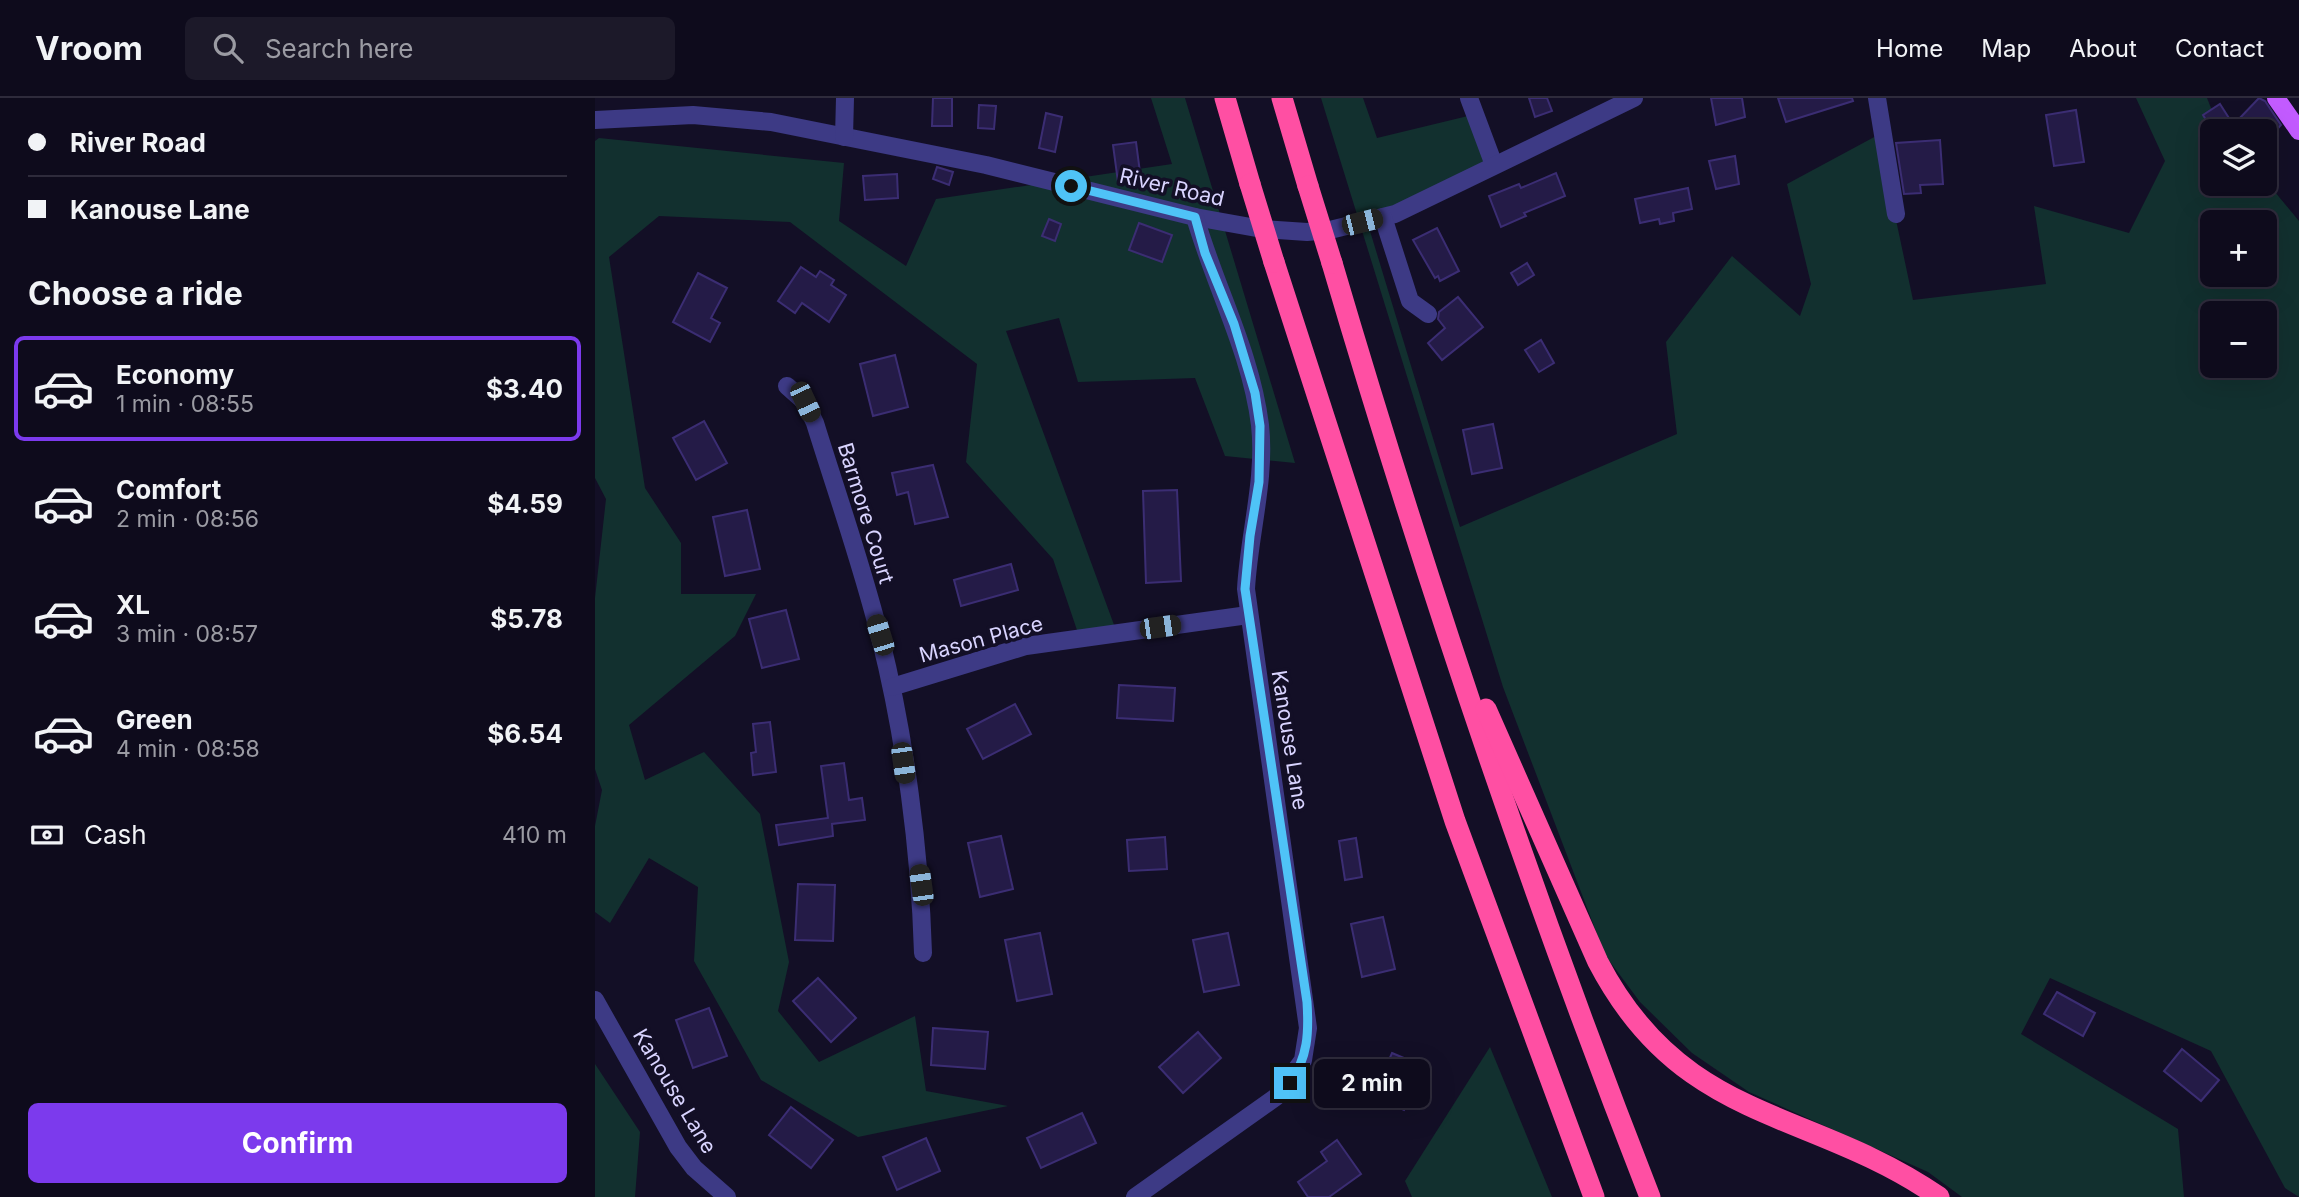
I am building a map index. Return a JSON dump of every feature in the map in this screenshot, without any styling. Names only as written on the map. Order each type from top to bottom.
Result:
[{"type":"highway","points":[[1225,98],[1274,262],[1450,808],[1594,1197]]},
{"type":"highway","points":[[1282,98],[1429,576],[1509,816],[1650,1197]]},
{"type":"highway","points":[[1429,576],[1575,912],[1614,992],[1628,1014],[1662,1051],[1720,1093],[1885,1166],[1939,1197]]},
{"type":"main road","points":[[2276,98],[2299,131]]},
{"type":"street","points":[[844,137],[845,98]]},
{"type":"street","points":[[1469,98],[1494,165]]},
{"type":"street","name":"River Road","points":[[595,120],[672,115],[727,117],[986,165],[1195,217],[1262,229],[1307,232],[1383,217],[1634,98]]},
{"type":"street","points":[[1877,98],[1896,214]]},
{"type":"street","name":"Kanouse Lane","points":[[1135,1197],[1276,1097],[1298,1071],[1307,1046],[1307,1002],[1245,589],[1259,482],[1260,426],[1255,393],[1234,324],[1205,253],[1195,217]]},
{"type":"street","points":[[1383,217],[1410,301],[1428,314]]},
{"type":"street","name":"Barmore Court","points":[[787,386],[805,402],[815,423],[880,635],[892,687],[921,885],[923,953]]},
{"type":"street","name":"Mason Place","points":[[892,687],[1026,646],[1248,615]]},
{"type":"street","name":"Kanouse Lane","points":[[595,1000],[678,1147],[694,1168],[727,1197]]},
{"type":"green space","points":[[1151,98],[1185,98],[1295,463],[1225,456],[1195,378],[1078,382],[1059,318],[1006,331],[1117,633],[1081,642],[1053,559],[966,462],[977,364],[790,222],[659,216],[609,257],[645,488],[681,543],[681,594],[756,594],[735,636],[629,725],[645,780],[704,752],[760,814],[789,962],[778,1011],[819,1062],[915,1016],[926,1091],[1008,1106],[858,1137],[761,1080],[694,961],[698,887],[649,858],[610,923],[595,912],[595,826],[602,790],[595,769],[595,598],[606,499],[595,478],[595,141],[599,138],[844,163],[839,221],[906,266],[936,199],[1172,164]]},
{"type":"green space","points":[[1321,98],[1363,98],[1377,138],[1468,116],[1493,173],[1370,231],[1460,527],[1677,434],[1666,342],[1732,256],[1800,316],[1811,284],[1787,184],[1878,135],[1913,300],[2046,284],[2034,206],[2129,233],[2165,161],[2136,98],[2207,98],[2216,119],[2200,119],[2200,196],[2277,194],[2299,221],[2299,1197],[2285,1188],[2211,1051],[2050,978],[2021,1034],[2178,1129],[2184,1197],[1962,1197],[1928,1172],[1749,1092],[1692,1053],[1640,1002],[1605,955],[1503,687]]},
{"type":"green space","points":[[1490,1047],[1552,1197],[1412,1197],[1405,1181]]},
{"type":"green space","points":[[595,1064],[640,1132],[635,1197],[595,1197]]},
{"type":"building","points":[[933,98],[952,98],[952,126],[932,126]]},
{"type":"building","points":[[1529,98],[1547,98],[1552,111],[1535,117]]},
{"type":"building","points":[[1711,98],[1742,98],[1745,117],[1716,125]]},
{"type":"building","points":[[1778,98],[1852,98],[1853,101],[1786,122]]},
{"type":"building","points":[[2259,98],[2265,101],[2277,119],[2239,119]]},
{"type":"building","points":[[2220,104],[2230,119],[2206,119],[2203,115]]},
{"type":"building","points":[[979,105],[996,106],[994,129],[978,128]]},
{"type":"building","points":[[2076,110],[2084,162],[2054,166],[2046,115]]},
{"type":"building","points":[[1046,113],[1062,117],[1055,152],[1039,148]]},
{"type":"building","points":[[1940,140],[1943,184],[1920,185],[1921,193],[1904,194],[1896,143]]},
{"type":"building","points":[[1136,142],[1141,180],[1118,182],[1113,145]]},
{"type":"building","points":[[1735,156],[1739,184],[1716,189],[1709,161]]},
{"type":"building","points":[[937,167],[953,172],[949,185],[933,179]]},
{"type":"building","points":[[1556,173],[1565,196],[1524,213],[1526,216],[1501,227],[1489,196],[1519,184],[1521,188]]},
{"type":"building","points":[[897,174],[898,198],[865,200],[863,176]]},
{"type":"building","points":[[1688,188],[1692,209],[1673,213],[1674,221],[1660,224],[1659,219],[1640,223],[1635,199]]},
{"type":"building","points":[[1049,219],[1061,224],[1055,241],[1042,236]]},
{"type":"building","points":[[1139,223],[1172,235],[1162,262],[1129,250]]},
{"type":"building","points":[[1437,228],[1459,271],[1440,281],[1438,276],[1435,278],[1413,240]]},
{"type":"building","points":[[1527,263],[1534,275],[1518,285],[1511,273]]},
{"type":"building","points":[[801,267],[816,277],[820,271],[834,280],[831,285],[846,295],[829,322],[802,303],[795,313],[778,301]]},
{"type":"building","points":[[698,273],[727,288],[711,318],[720,323],[710,342],[673,322]]},
{"type":"building","points":[[1458,297],[1483,327],[1442,360],[1428,343],[1445,328],[1438,319],[1439,312]]},
{"type":"building","points":[[1541,340],[1554,363],[1539,372],[1525,350]]},
{"type":"building","points":[[895,355],[908,407],[873,416],[860,364]]},
{"type":"building","points":[[704,421],[727,463],[696,480],[673,438]]},
{"type":"building","points":[[1493,424],[1502,468],[1472,474],[1463,430]]},
{"type":"building","points":[[933,465],[948,517],[915,524],[908,492],[897,495],[892,473]]},
{"type":"building","points":[[1177,490],[1181,581],[1146,583],[1143,491]]},
{"type":"building","points":[[747,510],[760,569],[725,576],[713,517]]},
{"type":"building","points":[[1011,564],[1018,590],[961,606],[954,580]]},
{"type":"building","points":[[786,610],[799,659],[762,668],[749,619]]},
{"type":"building","points":[[1119,685],[1175,688],[1173,721],[1117,718]]},
{"type":"building","points":[[1015,704],[1031,734],[983,759],[967,729]]},
{"type":"building","points":[[770,722],[776,772],[753,775],[751,753],[756,752],[753,724]]},
{"type":"building","points":[[844,763],[849,800],[862,798],[865,820],[832,824],[833,836],[779,845],[776,825],[828,818],[821,766]]},
{"type":"building","points":[[1001,836],[1013,889],[980,897],[968,843]]},
{"type":"building","points":[[1165,837],[1167,869],[1129,871],[1127,840]]},
{"type":"building","points":[[1356,838],[1362,877],[1345,880],[1339,841]]},
{"type":"building","points":[[798,884],[835,885],[833,941],[795,940]]},
{"type":"building","points":[[1383,917],[1395,969],[1362,977],[1351,924]]},
{"type":"building","points":[[1040,933],[1052,994],[1017,1001],[1005,940]]},
{"type":"building","points":[[1228,933],[1239,985],[1204,992],[1193,940]]},
{"type":"building","points":[[818,978],[856,1018],[831,1042],[793,1001]]},
{"type":"building","points":[[2057,992],[2095,1013],[2083,1036],[2044,1014]]},
{"type":"building","points":[[709,1008],[727,1056],[693,1068],[676,1020]]},
{"type":"building","points":[[933,1028],[988,1032],[985,1069],[931,1065]]},
{"type":"building","points":[[1198,1032],[1221,1058],[1183,1093],[1159,1067]]},
{"type":"building","points":[[2182,1049],[2219,1080],[2201,1101],[2164,1071]]},
{"type":"building","points":[[1392,1053],[1423,1066],[1404,1110],[1373,1096]]},
{"type":"building","points":[[791,1107],[833,1140],[811,1168],[769,1135]]},
{"type":"building","points":[[1082,1113],[1096,1143],[1041,1168],[1027,1138]]},
{"type":"building","points":[[926,1138],[940,1171],[897,1190],[883,1157]]},
{"type":"building","points":[[1337,1140],[1361,1174],[1329,1197],[1308,1197],[1298,1182],[1327,1161],[1321,1152]]},
{"type":"route","points":[[1071,186],[1195,217],[1205,253],[1234,324],[1255,393],[1261,449],[1245,589],[1307,1002],[1307,1046],[1298,1071],[1290,1083]]}]
